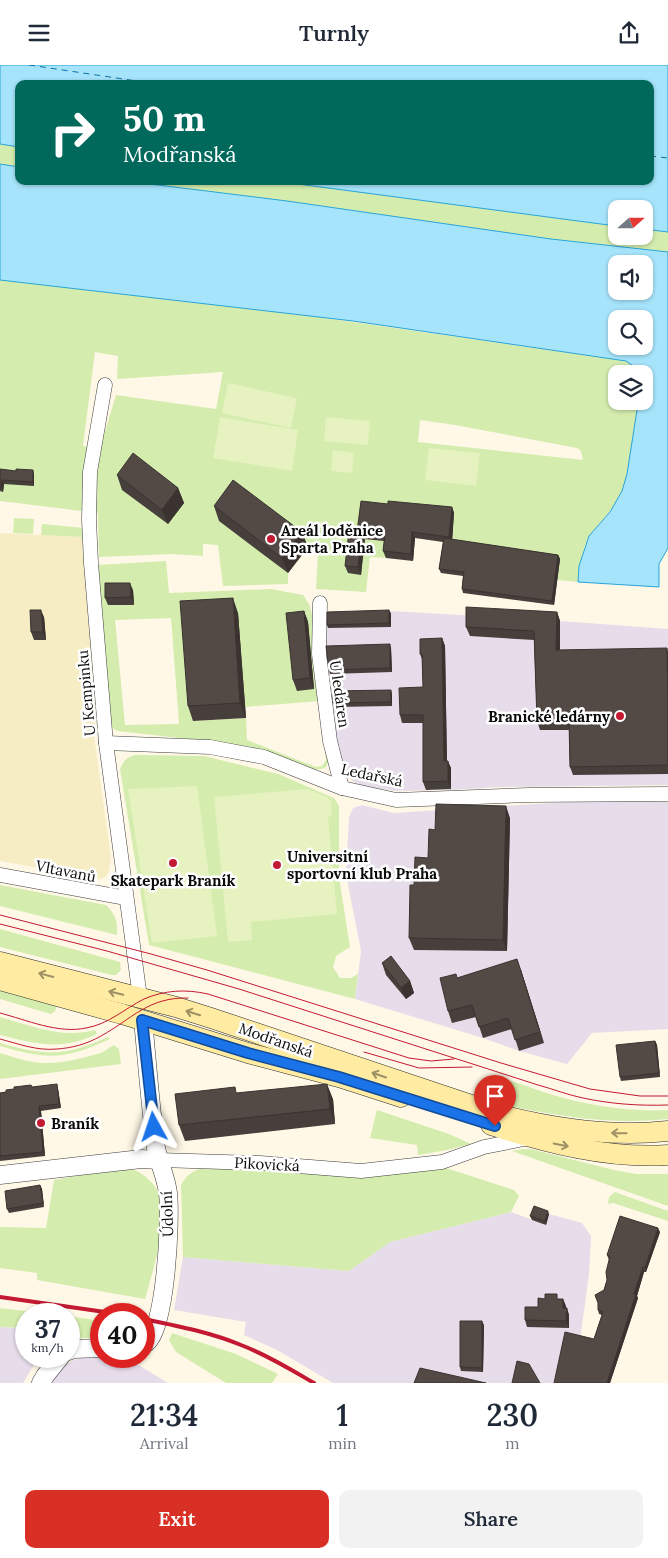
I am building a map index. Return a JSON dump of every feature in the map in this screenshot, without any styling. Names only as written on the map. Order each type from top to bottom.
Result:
[{"type":"main road","name":"Modřanská","points":[[0,962],[211,1018],[501,1115],[593,1132],[668,1131]]},
{"type":"main road","name":"Modřanská","points":[[0,980],[142,1020],[248,1053],[339,1077],[563,1146],[638,1155],[668,1155]]},
{"type":"main road","points":[[140,998],[142,1020]]},
{"type":"street","name":"U Kempinku","points":[[105,385],[90,472],[89,520],[91,563],[106,743],[140,998]]},
{"type":"street","name":"U ledáren","points":[[320,603],[319,655],[330,741],[342,788]]},
{"type":"street","name":"Ledařská","points":[[106,743],[210,747],[264,757],[342,788],[396,799],[529,795],[668,794]]},
{"type":"street","name":"Vltavanů","points":[[0,875],[126,899]]},
{"type":"street","name":"Údolní","points":[[142,1020],[155,1144],[168,1193],[168,1255],[155,1328]]},
{"type":"street","name":"Pikovická","points":[[0,1175],[141,1159],[260,1163],[360,1171],[442,1162],[484,1147],[530,1137]]},
{"type":"street","points":[[41,1383],[51,1368]]},
{"type":"shaded area","points":[[0,533],[84,537],[99,715],[93,728],[111,858],[109,872],[101,879],[0,861]]},
{"type":"shaded area","points":[[391,611],[668,629],[668,785],[501,787],[396,791],[360,786],[350,779],[339,767],[325,672],[323,623],[328,613]]},
{"type":"shaded area","points":[[582,801],[668,802],[668,1029],[592,1033],[567,1064],[519,1051],[483,1038],[355,999],[361,951],[346,874],[349,817],[353,808],[362,805],[394,813]]},
{"type":"shaded area","points":[[511,1212],[546,1225],[549,1214],[582,1223],[591,1236],[589,1274],[580,1340],[569,1383],[333,1383],[277,1350],[244,1335],[246,1322],[174,1310],[183,1257],[349,1271],[390,1242]]},
{"type":"shaded area","points":[[0,1327],[15,1328],[15,1368],[32,1368],[23,1383],[0,1383]]},
{"type":"shaded area","points":[[80,1357],[90,1357],[90,1368],[143,1368],[168,1383],[51,1383],[62,1368],[80,1368]]},
{"type":"green space","points":[[0,144],[15,146],[15,166],[0,164]]},
{"type":"green space","points":[[158,185],[305,185],[608,225],[608,245],[653,245],[653,230],[668,232],[668,252],[551,239],[287,201]]},
{"type":"green space","points":[[0,280],[318,317],[626,361],[632,365],[608,365],[608,410],[637,410],[630,463],[625,484],[618,499],[588,538],[580,564],[578,582],[557,580],[452,543],[391,507],[386,558],[370,557],[366,592],[316,589],[318,552],[308,548],[288,573],[288,584],[223,586],[218,545],[203,544],[203,556],[172,554],[99,557],[98,513],[0,501],[0,491],[3,491],[0,472]],"holes":[[[95,352],[118,356],[117,379],[223,372],[216,409],[116,395],[100,448],[83,446]],[[420,420],[577,448],[581,451],[583,460],[418,442]]]},
{"type":"green space","points":[[228,383],[297,398],[291,428],[222,413]]},
{"type":"green space","points":[[220,417],[298,430],[292,471],[213,458]]},
{"type":"green space","points":[[326,417],[370,421],[368,445],[324,441]]},
{"type":"green space","points":[[429,448],[480,453],[476,486],[425,480]]},
{"type":"green space","points":[[333,450],[354,453],[352,473],[331,471]]},
{"type":"green space","points":[[14,518],[34,519],[33,534],[13,533]]},
{"type":"green space","points":[[42,524],[84,528],[84,537],[41,535]]},
{"type":"green space","points":[[166,561],[169,593],[271,589],[303,595],[309,604],[313,618],[319,689],[328,758],[325,768],[315,770],[248,746],[114,729],[111,725],[97,565]],"holes":[[[171,618],[179,724],[125,725],[115,620]],[[320,701],[326,760],[322,766],[316,767],[247,740],[246,718],[193,721],[245,707]]]},
{"type":"green space","points":[[136,755],[204,756],[278,774],[334,798],[339,806],[339,877],[350,947],[336,956],[333,967],[340,978],[351,978],[358,974],[355,999],[149,945],[120,769],[126,759]]},
{"type":"green space","name":"Skatepark Braník","points":[[197,786],[217,936],[152,943],[128,789]]},
{"type":"green space","name":"Universitní sportovní klub Praha","points":[[308,789],[327,797],[331,801],[332,816],[328,817],[337,914],[251,922],[252,940],[228,942],[214,797]]},
{"type":"green space","points":[[0,885],[106,905],[115,918],[117,935],[0,906]]},
{"type":"green space","points":[[0,929],[120,962],[121,970],[116,975],[112,975],[0,947]]},
{"type":"green space","points":[[0,990],[57,1006],[51,1014],[0,999]]},
{"type":"green space","points":[[0,1017],[47,1030],[71,1033],[95,1030],[97,1034],[72,1043],[49,1044],[25,1041],[0,1035]]},
{"type":"green space","points":[[108,1037],[110,1039],[94,1046],[56,1056],[31,1054],[0,1046],[0,1043],[30,1050],[55,1052],[79,1048]]},
{"type":"green space","points":[[114,1045],[119,1049],[121,1064],[0,1079],[0,1053],[31,1062],[57,1063],[101,1053]]},
{"type":"green space","points":[[505,1079],[553,1095],[596,1105],[639,1110],[668,1110],[668,1119],[646,1121],[603,1120],[540,1112],[497,1103]]},
{"type":"green space","points":[[377,1110],[449,1134],[471,1144],[418,1155],[417,1145],[370,1138]]},
{"type":"green space","points":[[531,1149],[636,1174],[668,1174],[668,1206],[512,1151]]},
{"type":"green space","points":[[443,1167],[514,1190],[519,1196],[511,1212],[390,1242],[349,1271],[183,1257],[181,1185],[194,1171],[200,1169]]},
{"type":"green space","points":[[122,1168],[135,1170],[147,1178],[159,1194],[162,1203],[162,1231],[145,1299],[37,1280],[37,1273],[0,1268],[0,1227],[46,1228],[54,1180]]},
{"type":"green space","points":[[615,1192],[668,1211],[668,1221],[613,1203],[608,1204],[609,1197]]},
{"type":"green space","points":[[0,1308],[15,1310],[15,1328],[0,1327]]},
{"type":"green space","points":[[80,1318],[90,1319],[90,1338],[80,1338]]},
{"type":"green space","points":[[172,1333],[236,1354],[278,1374],[272,1383],[226,1383],[176,1352],[169,1340]]},
{"type":"water","points":[[0,65],[668,65],[668,232],[653,230],[653,200],[608,200],[608,225],[305,185],[654,185],[654,80],[15,80],[15,146],[0,144]]},
{"type":"water","points":[[0,164],[15,166],[15,185],[158,185],[287,201],[551,239],[668,252],[668,548],[659,564],[659,587],[578,582],[579,566],[589,536],[610,512],[622,491],[627,474],[637,410],[653,410],[653,365],[632,365],[626,361],[353,321],[0,280]]},
{"type":"building","points":[[133,453],[178,488],[162,510],[117,475]]},
{"type":"building","points":[[0,469],[16,471],[16,469],[33,470],[33,482],[2,480],[1,488]]},
{"type":"building","points":[[233,480],[302,532],[282,558],[214,506]]},
{"type":"building","points":[[361,501],[388,504],[388,501],[452,507],[449,537],[412,532],[411,554],[383,551],[385,535],[357,532]]},
{"type":"building","points":[[349,531],[362,532],[358,567],[345,566]]},
{"type":"building","points":[[444,538],[558,555],[552,601],[462,589],[464,572],[439,569]]},
{"type":"building","points":[[105,583],[130,583],[131,597],[105,598]]},
{"type":"building","points":[[233,598],[240,703],[188,706],[180,601]]},
{"type":"building","name":"Branické ledárny","points":[[466,607],[557,612],[556,650],[667,648],[668,765],[570,767],[569,721],[537,721],[534,631],[466,627]]},
{"type":"building","points":[[30,610],[41,610],[43,632],[31,632]]},
{"type":"building","points":[[389,610],[389,623],[327,625],[327,612]]},
{"type":"building","points":[[304,611],[310,678],[293,680],[286,613]]},
{"type":"building","points":[[442,638],[444,761],[448,761],[448,781],[423,782],[423,715],[400,715],[399,688],[423,687],[420,639]]},
{"type":"building","points":[[390,644],[390,668],[329,670],[326,646]]},
{"type":"building","points":[[391,690],[391,702],[333,703],[332,691]]},
{"type":"building","points":[[436,804],[506,806],[503,940],[409,938],[410,885],[414,885],[415,857],[428,858],[429,829],[435,830]]},
{"type":"building","points":[[391,956],[410,981],[401,988],[382,963]]},
{"type":"building","points":[[517,959],[540,1032],[515,1040],[508,1018],[479,1027],[472,1005],[448,1011],[440,978],[456,974],[457,978]]},
{"type":"building","points":[[655,1041],[659,1073],[620,1077],[616,1045]]},
{"type":"building","points":[[57,1084],[59,1104],[39,1106],[43,1152],[0,1156],[0,1093],[14,1089],[14,1087]]},
{"type":"building","points":[[327,1084],[330,1109],[179,1125],[175,1094],[235,1087],[236,1093]]},
{"type":"building","points":[[40,1185],[43,1203],[7,1209],[5,1191]]},
{"type":"building","points":[[534,1206],[548,1211],[545,1221],[530,1216]]},
{"type":"building","points":[[620,1216],[658,1228],[634,1294],[636,1294],[607,1383],[554,1383],[565,1332],[594,1339],[603,1312],[598,1310],[595,1295],[604,1290],[610,1256],[607,1255]]},
{"type":"building","points":[[545,1294],[557,1294],[557,1299],[563,1299],[563,1308],[567,1308],[566,1321],[525,1320],[525,1307],[538,1307],[538,1298],[545,1299]]},
{"type":"building","points":[[460,1321],[482,1321],[482,1368],[460,1367]]},
{"type":"building","points":[[517,1361],[529,1364],[540,1383],[512,1383]]},
{"type":"building","points":[[420,1368],[486,1383],[414,1383]]},
{"type":"ferry route","points":[[29,65],[130,80]]},
{"type":"ferry route","points":[[654,156],[668,158]]},
{"type":"tram line","points":[[0,915],[207,970],[501,1063],[590,1089],[640,1096],[668,1096]]},
{"type":"tram line","points":[[0,924],[107,951],[239,989],[572,1095],[615,1103],[668,1105]]},
{"type":"tram line","points":[[0,1013],[54,1028],[86,1028],[102,1023],[152,996],[168,992],[192,991],[208,994],[409,1058],[431,1061],[454,1059]]},
{"type":"tram line","points":[[0,1039],[42,1049],[74,1047],[101,1036],[151,1005],[162,1001],[188,998]]},
{"type":"tram line","points":[[364,1052],[419,1068],[472,1067]]},
{"type":"railway","points":[[0,1297],[90,1310]]},
{"type":"railway","points":[[155,1321],[229,1340],[269,1358],[314,1383]]},
{"type":"place","name":"Areál loděnice Sparta Praha","points":[[271,539]]},
{"type":"place","name":"Branické ledárny","points":[[620,716]]},
{"type":"place","name":"Skatepark Braník","points":[[173,863]]},
{"type":"place","name":"Universitní sportovní klub Praha","points":[[277,865]]},
{"type":"place","name":"Braník","points":[[41,1123]]},
{"type":"route","points":[[154,1127],[142,1020],[248,1053],[339,1077],[495,1126]]}]
